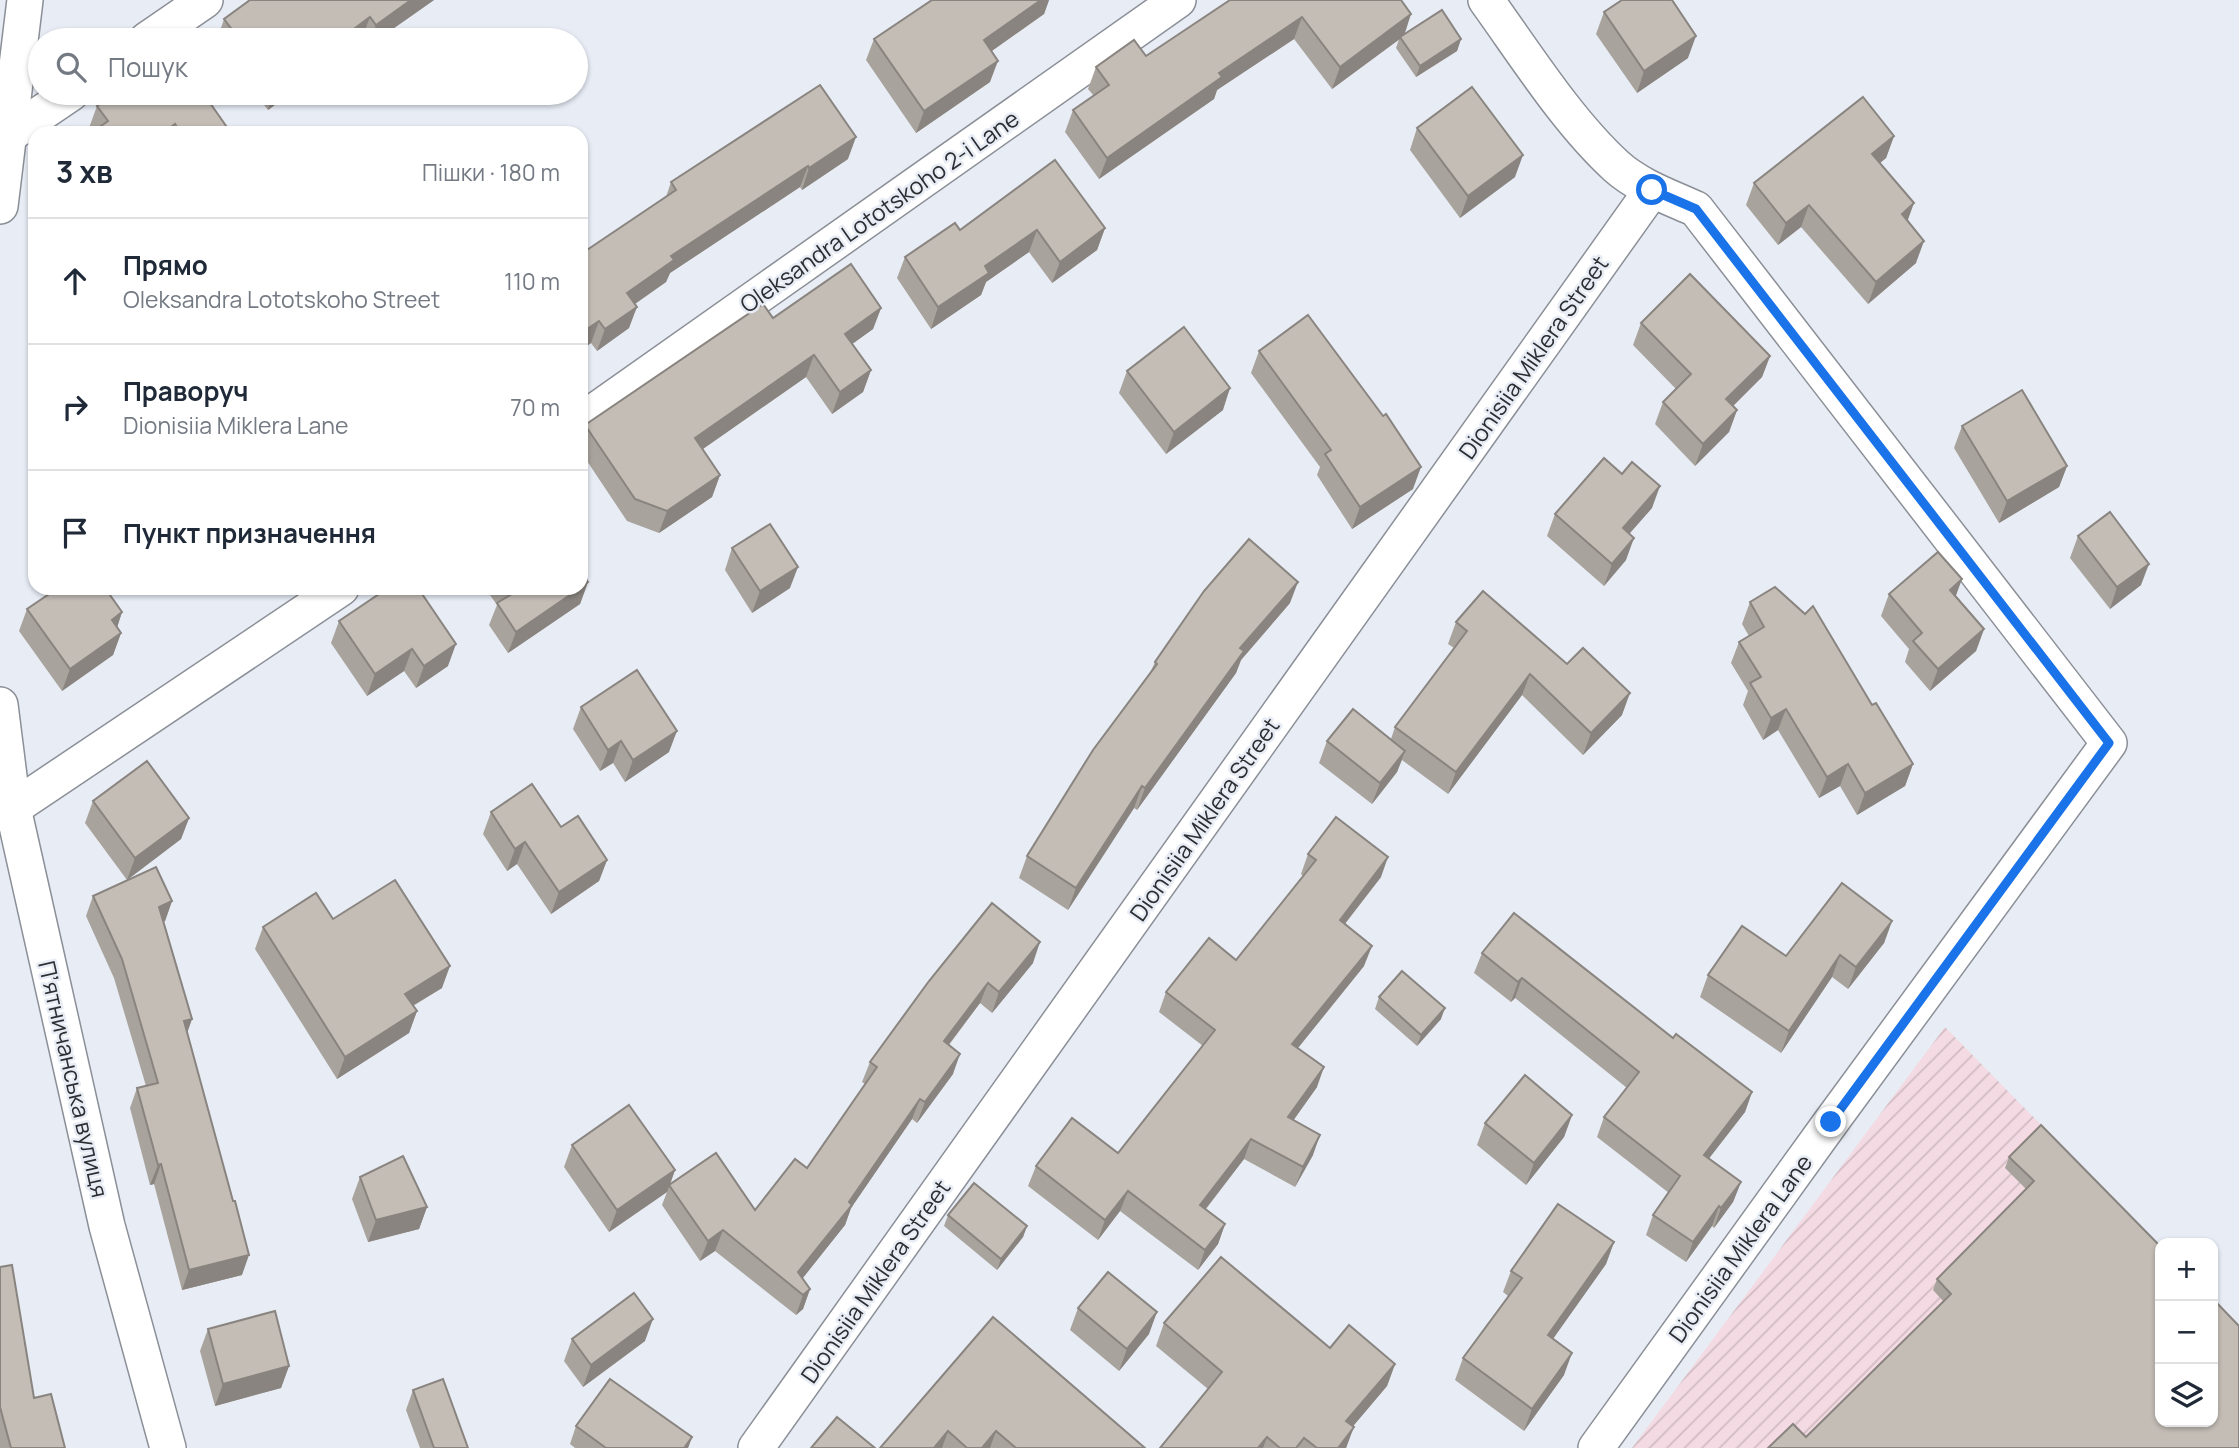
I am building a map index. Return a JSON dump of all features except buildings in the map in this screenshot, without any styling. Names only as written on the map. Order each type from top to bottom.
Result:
[{"type":"street","points":[[0,206],[25,0]]},
{"type":"street","points":[[164,28],[205,0]]},
{"type":"street","name":"Oleksandra Lototskoho 2-i Lane","points":[[588,416],[1178,0]]},
{"type":"street","points":[[1486,0],[1576,123],[1617,167],[1652,190]]},
{"type":"street","points":[[9,135],[53,105]]},
{"type":"street","name":"Dionisiia Miklera Lane","points":[[1596,1448],[2109,743],[1696,209],[1652,190]]},
{"type":"street","name":"Dionisiia Miklera Street","points":[[756,1448],[1652,190]]},
{"type":"street","points":[[13,808],[331,595]]},
{"type":"street","name":"Пʼятничанська вулиця","points":[[0,705],[13,808],[107,1226],[168,1448]]},
{"type":"shaded area","points":[[1945,1027],[2155,1241],[2155,1427],[2218,1427],[2239,1448],[1632,1448]]},
{"type":"route","points":[[1652,190],[1696,209],[2109,743],[1831,1122]]}]
